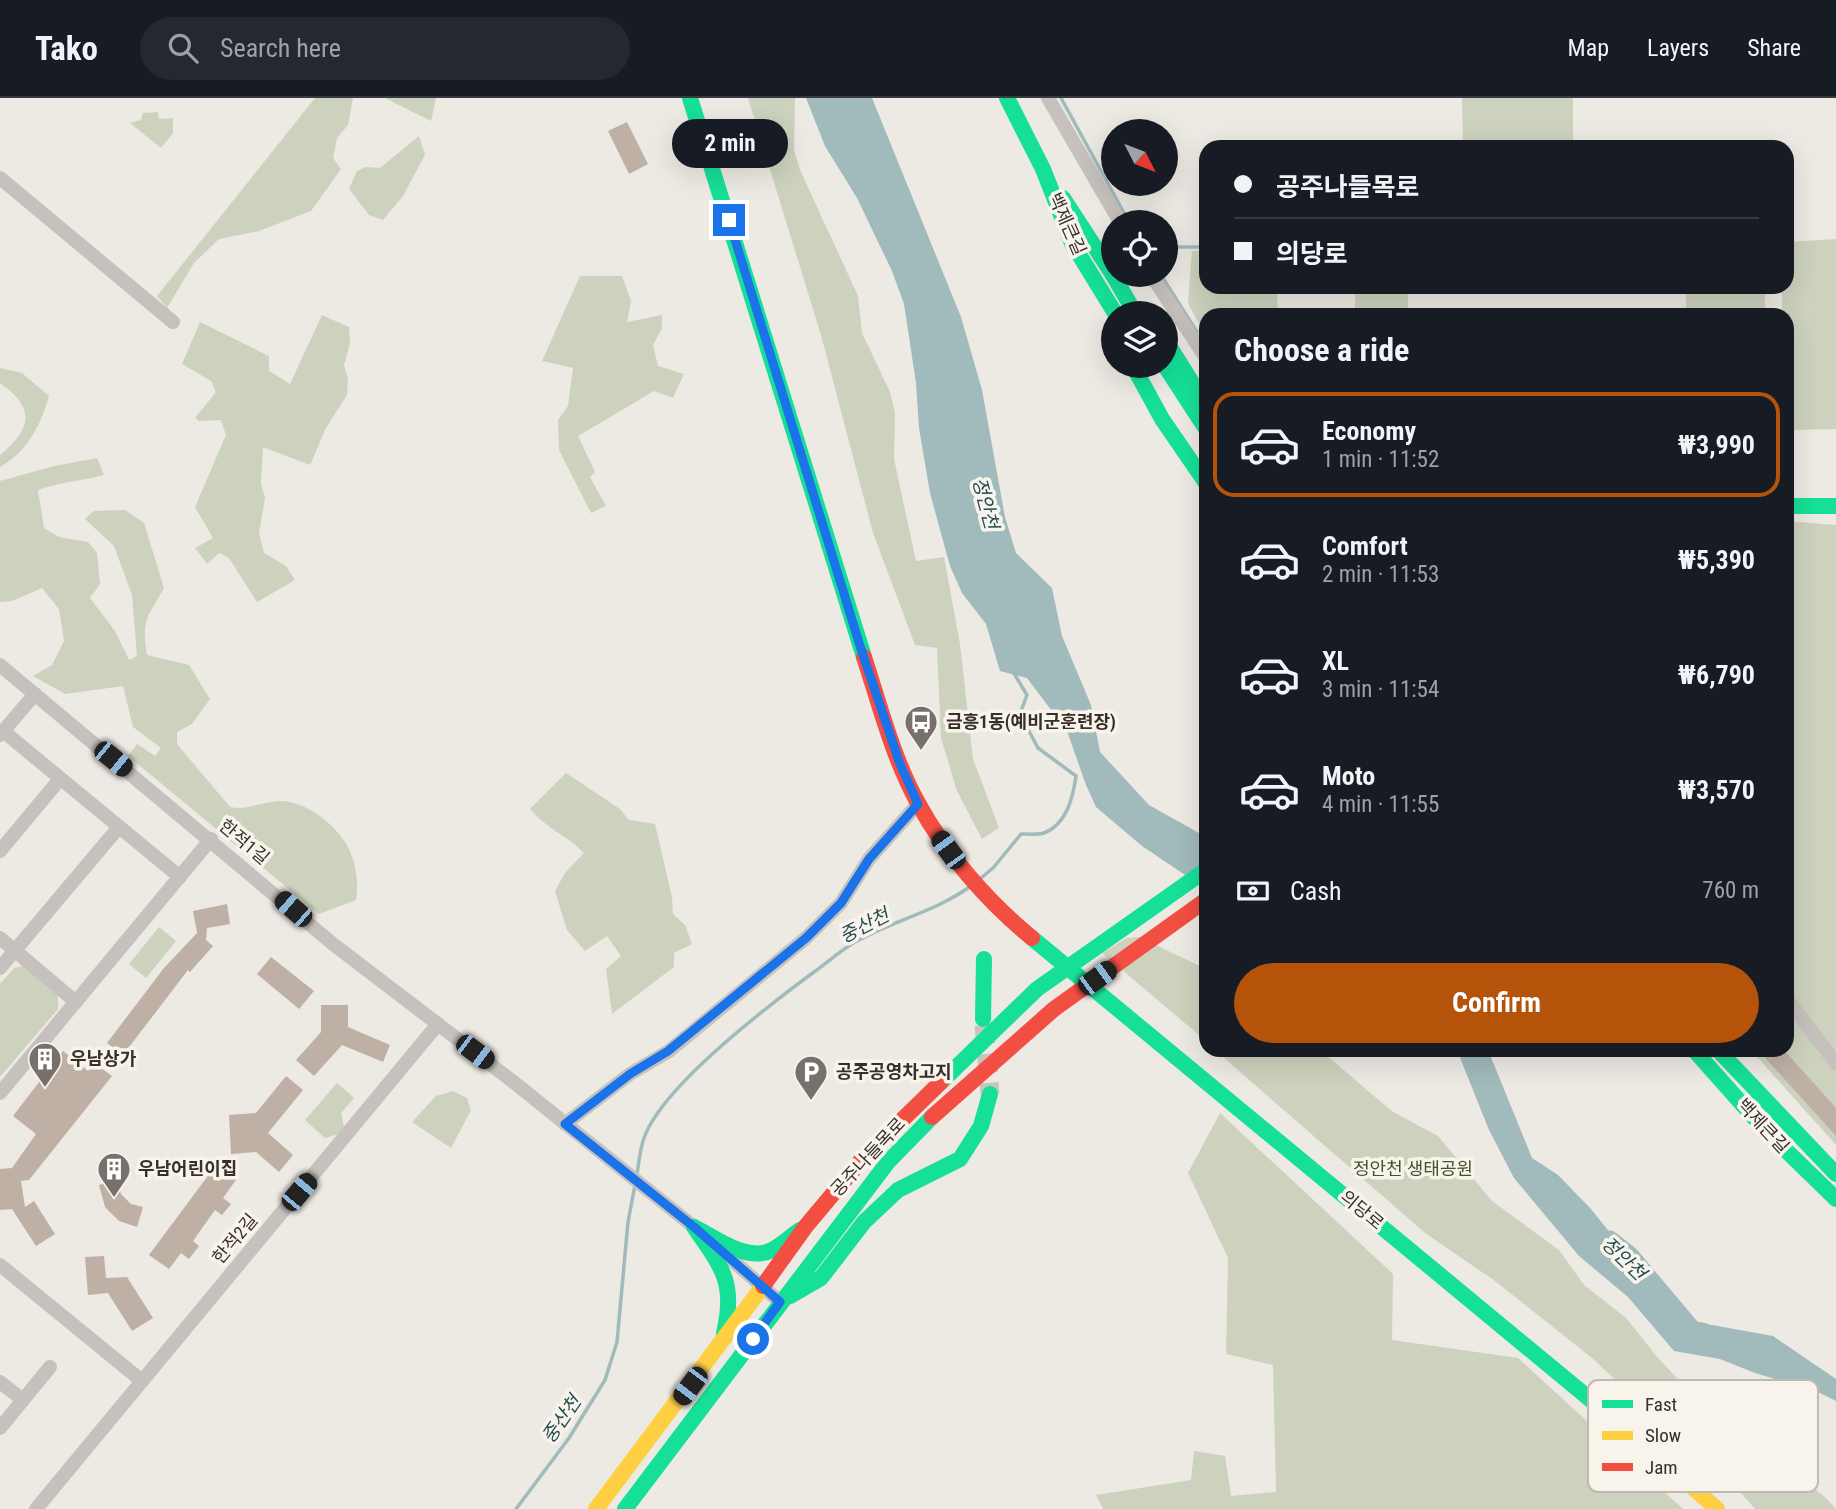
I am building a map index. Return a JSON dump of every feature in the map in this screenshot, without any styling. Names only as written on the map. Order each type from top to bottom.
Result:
[{"type":"main road","points":[[690,98],[861,649],[900,764],[918,804]]},
{"type":"main road","name":"백제큰길","points":[[1007,98],[1043,169],[1072,243],[1107,301]]},
{"type":"main road","name":"백제큰길","points":[[1043,169],[1101,257]]},
{"type":"main road","points":[[1122,287],[1133,301]]},
{"type":"main road","points":[[1178,360],[1199,394]]},
{"type":"main road","points":[[1140,378],[1162,419],[1199,473]]},
{"type":"main road","points":[[1152,378],[1199,450]]},
{"type":"main road","points":[[1173,378],[1199,418]]},
{"type":"main road","points":[[1794,506],[1836,506]]},
{"type":"main road","name":"의당로","points":[[918,804],[962,868],[1004,913],[1588,1398]]},
{"type":"main road","name":"공주나들목로","points":[[596,1509],[721,1346],[806,1226],[863,1157],[1037,989],[1199,875]]},
{"type":"main road","name":"공주나들목로","points":[[625,1509],[888,1162],[943,1106],[1054,1009],[1199,905]]},
{"type":"main road","points":[[983,1019],[984,959]]},
{"type":"main road","points":[[1684,1057],[1761,1136],[1800,1164]]},
{"type":"main road","name":"백제큰길","points":[[1700,1057],[1766,1131],[1836,1199]]},
{"type":"main road","name":"백제큰길","points":[[1725,1057],[1836,1174]]},
{"type":"main road","points":[[1742,1057],[1811,1148]]},
{"type":"main road","points":[[780,1302],[821,1278],[864,1222],[898,1190],[960,1159],[981,1126],[990,1094]]},
{"type":"main road","points":[[694,1227],[740,1250],[754,1253],[771,1251],[806,1226]]},
{"type":"main road","points":[[694,1227],[725,1272],[731,1286],[729,1315],[721,1346]]},
{"type":"main road","name":"의당로","points":[[1698,1492],[1717,1509]]},
{"type":"street","points":[[1048,98],[1113,210]]},
{"type":"street","points":[[0,178],[173,322]]},
{"type":"street","points":[[1159,287],[1199,347]]},
{"type":"street","name":"한적1길","points":[[0,664],[333,944],[694,1227],[780,1302]]},
{"type":"street","points":[[34,694],[1,733],[180,877]]},
{"type":"street","points":[[0,851],[61,779]]},
{"type":"street","points":[[565,1124],[630,1074],[668,1051],[806,938],[841,903],[869,859],[918,804]]},
{"type":"street","points":[[0,968],[120,827]]},
{"type":"street","points":[[0,1093],[211,839]]},
{"type":"street","points":[[0,938],[76,1002]]},
{"type":"street","points":[[1794,1008],[1836,1063]]},
{"type":"street","name":"한적2길","points":[[36,1509],[438,1024]]},
{"type":"street","points":[[0,1265],[142,1381]]},
{"type":"street","points":[[0,1428],[50,1367]]},
{"type":"street","points":[[0,1382],[23,1400]]},
{"type":"green space","points":[[315,98],[353,98],[348,125],[337,138],[333,158],[341,169],[311,211],[259,231],[219,239],[194,263],[167,308],[157,296]]},
{"type":"green space","points":[[385,98],[436,98],[431,121]]},
{"type":"green space","points":[[748,98],[795,98],[794,150],[800,170],[858,296],[862,333],[890,392],[895,413],[894,459],[916,561],[944,557],[960,644],[973,759],[999,828],[982,839],[957,791],[941,738],[937,648],[915,645],[873,533],[821,335]]},
{"type":"green space","points":[[1462,98],[1573,98],[1573,140],[1463,140]]},
{"type":"green space","points":[[158,112],[159,119],[173,118],[173,133],[161,148],[130,123],[141,120],[143,113]]},
{"type":"green space","points":[[419,136],[425,155],[403,196],[383,220],[369,215],[349,189],[357,171],[366,167],[380,168]]},
{"type":"green space","points":[[1836,239],[1836,429],[1794,430],[1794,308],[1782,308],[1782,294],[1794,294],[1794,242]]},
{"type":"green space","points":[[1192,251],[1199,251],[1199,294],[1277,294],[1278,308],[1199,308],[1199,324],[1188,303]]},
{"type":"green space","points":[[580,276],[622,276],[631,301],[627,322],[662,315],[662,328],[653,345],[658,366],[684,374],[673,398],[654,391],[578,436],[595,472],[590,477],[606,506],[591,513],[559,450],[558,420],[568,406],[573,368],[542,361]]},
{"type":"green space","points":[[1355,294],[1408,294],[1408,308],[1355,308]]},
{"type":"green space","points":[[1686,294],[1765,294],[1765,308],[1686,308]]},
{"type":"green space","points":[[322,315],[349,327],[350,343],[344,365],[348,379],[347,395],[326,428],[310,465],[263,447],[261,484],[265,498],[259,533],[264,553],[286,566],[295,580],[257,602],[229,558],[219,553],[207,564],[195,548],[213,538],[195,507],[226,435],[221,420],[199,421],[195,418],[216,392],[211,381],[182,364],[200,322],[269,356],[269,371],[290,384]]},
{"type":"green space","points":[[0,368],[22,373],[49,396],[32,437],[18,454],[0,467],[0,455],[19,436],[26,419],[20,401],[0,383]]},
{"type":"green space","points":[[97,458],[104,475],[38,490],[44,528],[59,537],[88,542],[97,553],[100,584],[90,598],[115,631],[129,660],[137,656],[132,595],[114,546],[85,519],[94,511],[125,510],[144,523],[164,588],[147,619],[147,655],[189,665],[210,699],[192,724],[177,732],[177,744],[230,807],[242,808],[288,801],[307,808],[325,820],[345,842],[352,856],[357,878],[356,900],[319,914],[128,756],[137,744],[155,756],[161,748],[133,727],[123,686],[65,694],[33,676],[52,665],[64,641],[59,609],[42,588],[12,601],[0,602],[0,481],[54,466]]},
{"type":"green space","points":[[1794,522],[1836,525],[1836,1145],[1757,1057],[1794,1057]]},
{"type":"green space","points":[[566,773],[620,809],[629,820],[655,824],[672,897],[673,914],[685,925],[692,944],[674,953],[674,967],[612,1014],[606,969],[621,956],[607,936],[585,951],[567,930],[555,891],[565,873],[584,853],[530,809]]},
{"type":"green space","points":[[159,927],[176,941],[146,978],[129,964]]},
{"type":"green space","points":[[1139,937],[1199,966],[1199,1035],[1102,953],[1127,938]]},
{"type":"green space","points":[[23,966],[58,995],[58,1009],[0,1077],[0,984],[14,968]]},
{"type":"green space","name":"정안천 생태공원","points":[[1223,1057],[1328,1057],[1393,1112],[1438,1136],[1492,1201],[1559,1250],[1584,1285],[1626,1318],[1679,1380],[1615,1380],[1592,1358],[1495,1281],[1425,1233]]},
{"type":"green space","points":[[337,1083],[354,1098],[341,1113],[344,1127],[339,1134],[325,1138],[305,1120]]},
{"type":"green space","points":[[453,1091],[467,1098],[471,1110],[451,1148],[412,1122],[436,1096]]},
{"type":"green space","points":[[1220,1113],[1393,1274],[1392,1340],[1518,1358],[1588,1422],[1588,1492],[1664,1492],[1683,1509],[1103,1509],[1096,1495],[1191,1480],[1194,1451],[1225,1456],[1231,1496],[1276,1492],[1273,1365],[1226,1354],[1228,1258],[1188,1173]]},
{"type":"green space","name":"정안천 생태공원","points":[[1740,1492],[1818,1492],[1836,1509],[1755,1509]]},
{"type":"water","points":[[806,98],[872,98],[961,317],[982,390],[1005,517],[1016,553],[1052,588],[1062,636],[1091,705],[1100,752],[1149,805],[1199,833],[1199,884],[1142,846],[1096,807],[1067,731],[1027,678],[1000,671],[986,624],[962,593],[950,566],[930,493],[904,304],[892,271],[857,198],[825,146]]},
{"type":"water","points":[[1460,1057],[1491,1057],[1532,1158],[1558,1175],[1591,1209],[1679,1319],[1773,1336],[1836,1379],[1836,1401],[1818,1392],[1818,1380],[1779,1380],[1720,1359],[1674,1351],[1628,1297],[1579,1256],[1514,1178],[1489,1130]]},
{"type":"building","points":[[627,122],[648,164],[629,174],[608,131]]},
{"type":"building","points":[[227,904],[230,924],[207,928],[206,940],[213,946],[190,972],[188,970],[123,1055],[107,1043],[164,968],[197,933],[193,911]]},
{"type":"building","points":[[271,957],[314,991],[299,1009],[257,974]]},
{"type":"building","points":[[321,1005],[348,1005],[348,1027],[390,1045],[383,1062],[342,1045],[314,1076],[296,1060],[321,1032]]},
{"type":"building","points":[[63,1051],[88,1071],[94,1063],[112,1076],[29,1180],[21,1181],[25,1207],[34,1201],[55,1234],[36,1246],[12,1209],[0,1210],[0,1169],[12,1168],[36,1134],[13,1116]]},
{"type":"building","points":[[1764,1057],[1790,1057],[1836,1108],[1836,1136]]},
{"type":"building","points":[[286,1076],[303,1090],[268,1133],[293,1155],[279,1172],[256,1152],[231,1154],[229,1115],[256,1113]]},
{"type":"building","points":[[216,1165],[236,1180],[223,1198],[231,1204],[222,1215],[215,1210],[193,1241],[199,1246],[189,1259],[181,1253],[169,1269],[149,1255]]},
{"type":"building","name":"우남어린이집","points":[[117,1180],[121,1194],[131,1204],[143,1207],[137,1227],[119,1221],[105,1207],[99,1185]]},
{"type":"building","points":[[104,1256],[106,1278],[127,1277],[153,1318],[132,1331],[108,1293],[88,1295],[85,1257]]},
{"type":"waterway","points":[[1061,98],[1122,210]]},
{"type":"waterway","points":[[1178,247],[1199,247]]},
{"type":"waterway","points":[[1169,287],[1197,332]]},
{"type":"waterway","name":"중산천","points":[[981,878],[993,868],[1021,834],[1044,833],[1058,823],[1068,809],[1076,776],[1038,748],[1020,714],[1027,695],[1012,670]]},
{"type":"waterway","name":"중산천","points":[[637,1174],[644,1138],[655,1117],[672,1094],[719,1048],[851,944],[945,902],[972,885]]},
{"type":"waterway","name":"중산천","points":[[516,1509],[569,1438],[605,1380],[617,1342],[628,1222],[635,1185]]},
{"type":"waterway","name":"정안천","points":[[1609,1242],[1628,1257],[1691,1332],[1702,1334]]},
{"type":"tunnel","points":[[984,1025],[990,1094]]},
{"type":"traffic: fast","points":[[690,98],[864,657]]},
{"type":"traffic: fast","points":[[1007,98],[1043,169],[1072,243],[1108,301]]},
{"type":"traffic: fast","points":[[1063,198],[1101,257]]},
{"type":"traffic: fast","points":[[1120,287],[1128,301]]},
{"type":"traffic: fast","points":[[1178,360],[1199,394]]},
{"type":"traffic: fast","points":[[1140,378],[1162,419],[1199,473]]},
{"type":"traffic: fast","points":[[1173,378],[1199,418]]},
{"type":"traffic: fast","points":[[1794,506],[1836,506]]},
{"type":"traffic: fast","points":[[941,1082],[1037,989],[1199,875]]},
{"type":"traffic: fast","points":[[1032,938],[1588,1398]]},
{"type":"traffic: fast","points":[[983,1019],[984,959]]},
{"type":"traffic: fast","points":[[1700,1057],[1766,1131],[1836,1199]]},
{"type":"traffic: fast","points":[[1725,1057],[1836,1174]]},
{"type":"traffic: fast","points":[[790,1296],[821,1278],[864,1222],[898,1190],[960,1159],[981,1126],[990,1094]]},
{"type":"traffic: fast","points":[[625,1509],[888,1162],[932,1117]]},
{"type":"traffic: fast","points":[[694,1227],[724,1276],[728,1301],[724,1333]]},
{"type":"traffic: fast","points":[[698,1229],[724,1244],[753,1253],[772,1250],[800,1230]]},
{"type":"traffic: slow","points":[[596,1509],[763,1286]]},
{"type":"traffic: slow","points":[[1698,1492],[1717,1509]]},
{"type":"traffic: jam","points":[[864,657],[901,768],[929,822],[969,876],[999,909],[1032,938]]},
{"type":"traffic: jam","points":[[932,1117],[1054,1009],[1199,905]]},
{"type":"traffic: jam","points":[[763,1286],[806,1226],[864,1157],[941,1082]]},
{"type":"place","name":"금흥1동(예비군훈련장)","points":[[921,752]]},
{"type":"place","name":"우남상가","points":[[45,1089]]},
{"type":"place","name":"공주공영차고지","points":[[811,1102]]},
{"type":"place","name":"우남어린이집","points":[[114,1199]]},
{"type":"route","points":[[729,220],[861,649],[900,764],[918,804],[869,859],[841,903],[806,938],[668,1051],[630,1074],[565,1124],[694,1227],[780,1302],[753,1339]]}]
